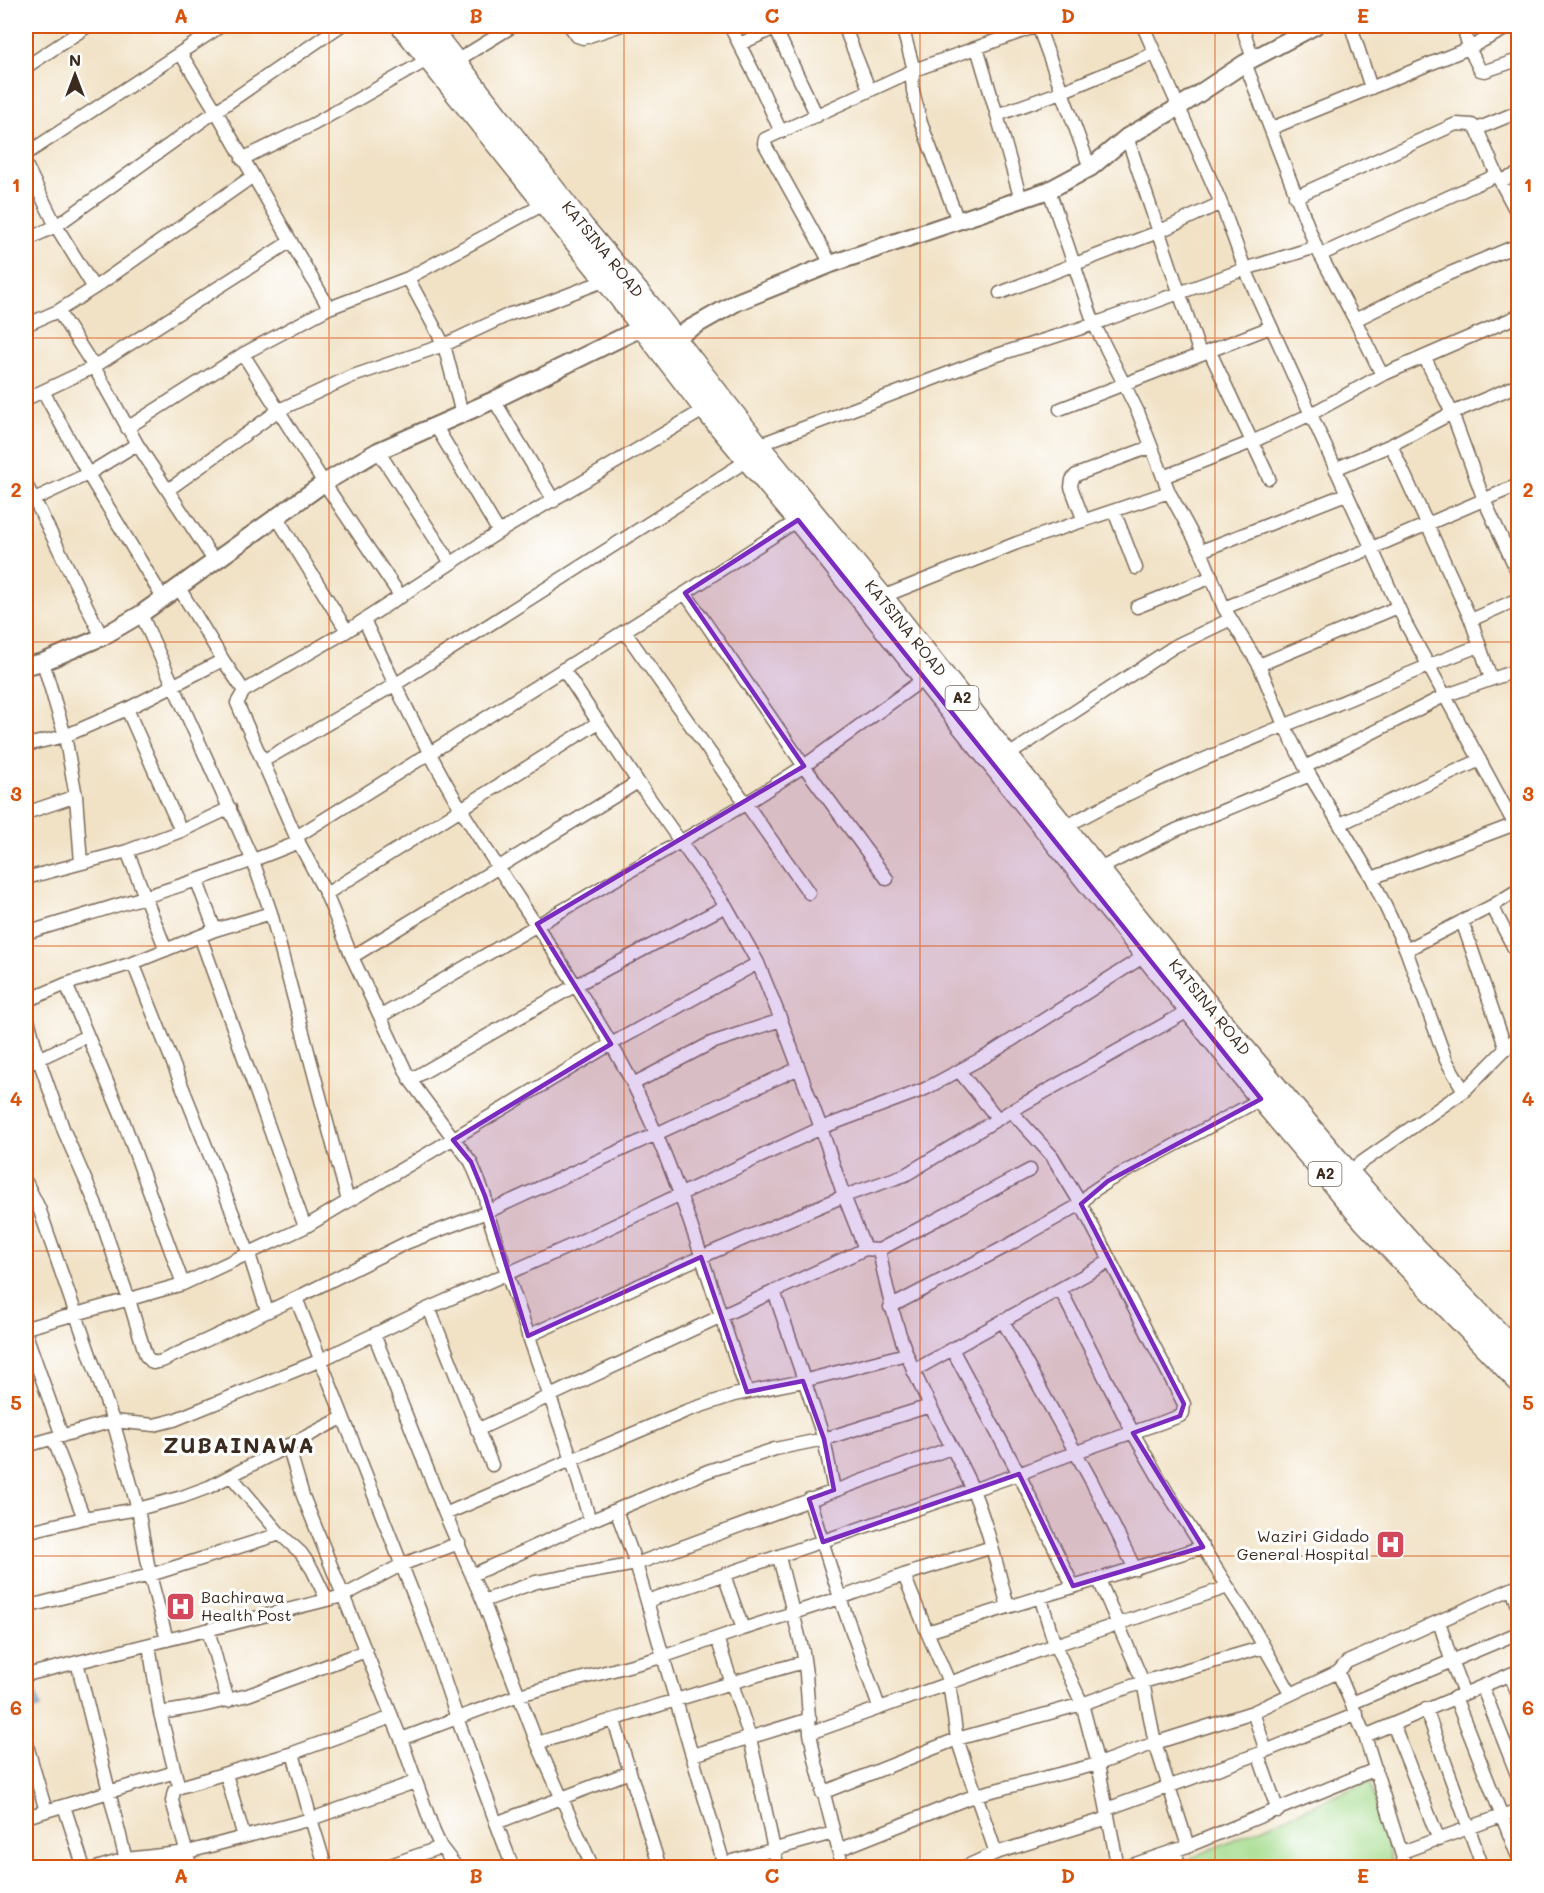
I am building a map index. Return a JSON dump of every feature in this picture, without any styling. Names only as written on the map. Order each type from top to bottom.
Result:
[{"type":"highway","name":"A2","points":[[402,26],[606,280],[642,316],[705,409],[753,453],[798,520],[1146,955]]},
{"type":"highway","name":"KATSINA ROAD","points":[[428,26],[584,228],[642,316],[675,337],[753,453],[882,597],[1221,1021],[1348,1172],[1414,1247],[1518,1353]]},
{"type":"highway","name":"KATSINA ROAD","points":[[1146,955],[1261,1099],[1365,1221],[1518,1381]]},
{"type":"street","points":[[26,67],[88,26]]},
{"type":"street","points":[[26,154],[222,26]]},
{"type":"street","points":[[26,240],[56,226],[216,111],[340,26]]},
{"type":"street","points":[[456,61],[513,26]]},
{"type":"street","points":[[570,26],[577,36],[583,39],[620,26]]},
{"type":"street","points":[[730,26],[781,132]]},
{"type":"street","points":[[844,26],[869,89]]},
{"type":"street","points":[[902,26],[914,70],[912,91],[921,123],[958,221]]},
{"type":"street","points":[[831,264],[764,143],[765,139],[914,70],[1038,26],[1090,168]]},
{"type":"street","points":[[1143,26],[1221,203],[1245,269],[1398,607],[1444,696],[1517,826],[1372,878]]},
{"type":"street","points":[[1242,26],[1249,61],[1295,197],[1318,251],[1382,375]]},
{"type":"street","points":[[675,337],[737,302],[831,264],[1048,190],[1090,168],[1127,138],[1249,61],[1315,26]]},
{"type":"street","points":[[1351,26],[1371,88]]},
{"type":"street","points":[[1463,26],[1480,70],[1485,71],[1518,60]]},
{"type":"street","points":[[1272,128],[1470,48],[1511,26]]},
{"type":"street","points":[[740,44],[777,27],[818,116]]},
{"type":"street","points":[[977,48],[1021,200]]},
{"type":"street","points":[[997,114],[1061,92],[1155,52]]},
{"type":"street","points":[[181,54],[329,308]]},
{"type":"street","points":[[242,159],[314,124],[429,59]]},
{"type":"street","points":[[1477,129],[1518,112]]},
{"type":"street","points":[[1295,197],[1456,124],[1477,129],[1498,178],[1518,215]]},
{"type":"street","points":[[1127,138],[1179,294],[1205,353],[1269,478]]},
{"type":"street","points":[[26,169],[56,226],[94,288]]},
{"type":"street","points":[[263,761],[396,684],[753,453],[1003,353],[1094,324],[1245,269],[1318,251],[1498,178],[1518,174]]},
{"type":"street","points":[[26,326],[58,311],[94,288],[253,176]]},
{"type":"street","points":[[1048,190],[1094,324],[1138,412],[1169,492],[1201,551],[1228,613],[1259,665],[1284,725],[1307,771],[1372,878],[1406,950],[1446,1060],[1464,1091]]},
{"type":"street","points":[[1000,293],[1158,232],[1221,203]]},
{"type":"street","points":[[127,428],[243,354],[329,308],[408,278],[544,204]]},
{"type":"street","points":[[26,399],[94,367],[291,241]]},
{"type":"street","points":[[1355,320],[1448,274],[1518,245]]},
{"type":"street","points":[[408,278],[444,345],[462,414]]},
{"type":"street","points":[[168,490],[279,410],[350,377],[444,345],[510,314],[541,305],[606,280]]},
{"type":"street","points":[[58,311],[94,367],[137,444],[215,562]]},
{"type":"street","points":[[81,863],[76,796],[65,736],[30,663],[102,638],[179,588],[324,483],[378,451],[494,400],[642,316]]},
{"type":"street","points":[[1163,477],[1252,442],[1311,414],[1382,375],[1518,316]]},
{"type":"street","points":[[1060,410],[1271,327]]},
{"type":"street","points":[[243,354],[324,483],[401,597]]},
{"type":"street","points":[[1425,358],[1452,413],[1484,500],[1518,573]]},
{"type":"street","points":[[1335,469],[1391,445],[1452,413],[1518,385]]},
{"type":"street","points":[[43,392],[88,474],[163,598]]},
{"type":"street","points":[[494,400],[554,501]]},
{"type":"street","points":[[590,1521],[572,1460],[507,1274],[487,1212],[485,1196],[471,1162],[411,1080],[352,957],[326,894],[238,711],[237,703],[244,691],[347,631],[499,532],[705,409]]},
{"type":"street","points":[[435,425],[499,532]]},
{"type":"street","points":[[30,501],[88,474],[137,444]]},
{"type":"street","points":[[1391,445],[1471,620],[1491,679]]},
{"type":"street","points":[[1084,521],[1071,487],[1076,475],[1150,447]]},
{"type":"street","points":[[378,451],[451,563]]},
{"type":"street","points":[[26,485],[30,501],[102,638]]},
{"type":"street","points":[[1007,756],[1228,613],[1518,485]]},
{"type":"street","points":[[882,597],[1017,543],[1169,492]]},
{"type":"street","points":[[1201,551],[1346,494]]},
{"type":"street","points":[[1114,511],[1136,568]]},
{"type":"street","points":[[276,516],[347,631]]},
{"type":"street","points":[[26,933],[197,881],[253,861],[298,839],[798,520]]},
{"type":"street","points":[[1137,607],[1212,577]]},
{"type":"street","points":[[179,588],[244,691]]},
{"type":"street","points":[[685,593],[804,766],[887,879]]},
{"type":"street","points":[[1471,620],[1518,599]]},
{"type":"street","points":[[1259,665],[1398,607]]},
{"type":"street","points":[[141,614],[230,808],[253,861],[271,912],[348,1202]]},
{"type":"street","points":[[364,620],[460,808],[576,985],[633,1084],[680,1194],[747,1392]]},
{"type":"street","points":[[625,632],[809,893]]},
{"type":"street","points":[[1065,827],[1141,788],[1284,725],[1479,646]]},
{"type":"street","points":[[26,745],[65,736],[175,686],[223,660]]},
{"type":"street","points":[[563,669],[638,782],[726,906],[758,963],[865,1249]]},
{"type":"street","points":[[1099,869],[1176,830],[1307,771],[1444,696],[1518,670]]},
{"type":"street","points":[[381,1016],[745,804],[804,766],[925,678]]},
{"type":"street","points":[[127,709],[181,831]]},
{"type":"street","points":[[326,894],[599,722]]},
{"type":"street","points":[[1340,824],[1480,760]]},
{"type":"street","points":[[352,957],[638,782]]},
{"type":"street","points":[[26,813],[76,796]]},
{"type":"street","points":[[26,878],[127,851],[181,831],[230,808]]},
{"type":"street","points":[[127,851],[166,950]]},
{"type":"street","points":[[197,881],[215,930]]},
{"type":"street","points":[[1406,950],[1492,906],[1518,890]]},
{"type":"street","points":[[411,1080],[576,985],[726,906]]},
{"type":"street","points":[[1492,906],[1518,956]]},
{"type":"street","points":[[26,1001],[66,984],[133,963],[215,930],[271,912]]},
{"type":"street","points":[[1462,921],[1506,1049]]},
{"type":"street","points":[[200,936],[305,1227]]},
{"type":"street","points":[[26,1446],[113,1421],[154,1425],[174,1420],[321,1360],[821,1128],[925,1089],[988,1055],[1146,955]]},
{"type":"street","points":[[133,963],[249,1254],[267,1311]]},
{"type":"street","points":[[26,1328],[183,1284],[305,1227],[611,1044],[758,963]]},
{"type":"street","points":[[66,984],[123,1120],[183,1284]]},
{"type":"street","points":[[528,1336],[701,1257],[844,1196],[905,1175],[1011,1111],[1190,1010]]},
{"type":"street","points":[[26,1012],[39,1060],[64,1131],[95,1202],[146,1356],[153,1363],[162,1361],[296,1298],[406,1243],[487,1212],[799,1068]]},
{"type":"street","points":[[633,1084],[711,1043],[781,1020]]},
{"type":"street","points":[[26,1065],[87,1036]]},
{"type":"street","points":[[1348,1172],[1464,1091],[1518,1036]]},
{"type":"street","points":[[959,1071],[998,1119]]},
{"type":"street","points":[[890,1307],[1005,1247],[1081,1204],[1090,1192],[1108,1181],[1261,1099]]},
{"type":"street","points":[[647,1601],[1019,1474],[1074,1452],[1180,1416],[1185,1410],[1184,1404],[1081,1204],[1052,1156],[1011,1111]]},
{"type":"street","points":[[477,1430],[865,1249],[879,1250],[1030,1170]]},
{"type":"street","points":[[26,1182],[39,1208],[113,1421],[138,1509],[150,1575],[167,1640]]},
{"type":"street","points":[[879,1250],[890,1307],[906,1354],[972,1489],[992,1547],[1008,1607]]},
{"type":"street","points":[[913,1371],[1110,1261]]},
{"type":"street","points":[[1060,1289],[1133,1433],[1291,1694]]},
{"type":"street","points":[[774,1291],[824,1439],[834,1490]]},
{"type":"street","points":[[296,1298],[429,1634],[456,1718],[513,1868]]},
{"type":"street","points":[[429,1308],[492,1465]]},
{"type":"street","points":[[1003,1321],[1092,1482],[1135,1569]]},
{"type":"street","points":[[26,1334],[84,1518]]},
{"type":"street","points":[[374,1334],[445,1514],[483,1601],[537,1743],[593,1868]]},
{"type":"street","points":[[952,1349],[1019,1474],[1073,1586]]},
{"type":"street","points":[[445,1514],[686,1411],[747,1392],[803,1381],[906,1354]]},
{"type":"street","points":[[472,1575],[590,1521],[738,1460],[775,1449],[824,1439],[930,1407]]},
{"type":"street","points":[[26,1532],[84,1518],[138,1509],[191,1494],[231,1476],[342,1418]]},
{"type":"street","points":[[288,1445],[303,1496],[401,1739],[415,1782],[441,1847],[457,1868]]},
{"type":"street","points":[[483,1601],[536,1582],[636,1564],[951,1448]]},
{"type":"street","points":[[231,1476],[280,1534],[301,1553],[312,1569],[327,1600]]},
{"type":"street","points":[[809,1499],[840,1598],[879,1707]]},
{"type":"street","points":[[616,1510],[636,1564],[724,1865]]},
{"type":"street","points":[[26,1607],[150,1575],[280,1534]]},
{"type":"street","points":[[26,1674],[343,1596],[401,1565],[459,1543]]},
{"type":"street","points":[[401,1739],[519,1695],[662,1657],[992,1547]]},
{"type":"street","points":[[927,1632],[1203,1547]]},
{"type":"street","points":[[779,1557],[804,1662],[810,1733],[822,1793],[843,1868]]},
{"type":"street","points":[[724,1575],[743,1629]]},
{"type":"street","points":[[904,1575],[949,1682],[957,1739],[996,1853]]},
{"type":"street","points":[[1099,1580],[1120,1624],[1143,1682],[1155,1743],[1188,1846]]},
{"type":"street","points":[[810,1733],[949,1682],[1228,1587]]},
{"type":"street","points":[[838,1850],[976,1795],[1098,1764],[1253,1712],[1338,1672],[1347,1662],[1515,1588],[1518,1606]]},
{"type":"street","points":[[1040,1596],[1055,1645],[1082,1704],[1098,1764],[1118,1868]]},
{"type":"street","points":[[1439,1621],[1460,1695],[1501,1816],[1518,1857]]},
{"type":"street","points":[[208,1630],[228,1701]]},
{"type":"street","points":[[962,1868],[996,1853],[1108,1814],[1169,1786],[1262,1752],[1518,1633]]},
{"type":"street","points":[[717,1638],[750,1738],[778,1868]]},
{"type":"street","points":[[149,1645],[160,1713],[180,1787]]},
{"type":"street","points":[[822,1793],[957,1739],[1082,1704],[1143,1682],[1264,1647]]},
{"type":"street","points":[[160,1713],[228,1701],[366,1651]]},
{"type":"street","points":[[76,1662],[127,1863]]},
{"type":"street","points":[[537,1743],[614,1721],[731,1682],[804,1662]]},
{"type":"street","points":[[1338,1672],[1365,1736],[1406,1868]]},
{"type":"street","points":[[1365,1736],[1514,1673],[1518,1695]]},
{"type":"street","points":[[1482,1686],[1518,1777]]},
{"type":"street","points":[[1426,1709],[1483,1868]]},
{"type":"street","points":[[1253,1712],[1278,1810]]},
{"type":"street","points":[[191,1868],[172,1801],[174,1791],[180,1787],[294,1753],[392,1717]]},
{"type":"street","points":[[693,1755],[810,1719]]},
{"type":"street","points":[[614,1721],[660,1868]]},
{"type":"street","points":[[1393,1724],[1439,1840]]},
{"type":"street","points":[[26,1742],[45,1811]]},
{"type":"street","points":[[294,1753],[326,1868]]},
{"type":"street","points":[[1123,1868],[1188,1846],[1376,1769]]},
{"type":"street","points":[[26,1817],[175,1772]]},
{"type":"street","points":[[496,1823],[630,1772]]},
{"type":"street","points":[[226,1774],[244,1837]]},
{"type":"street","points":[[96,1868],[188,1852],[311,1819],[415,1782]]},
{"type":"street","points":[[64,1806],[84,1868]]},
{"type":"street","points":[[1402,1852],[1518,1810]]},
{"type":"street","points":[[706,1868],[724,1865],[833,1833]]},
{"type":"street","points":[[382,1868],[441,1847]]},
{"type":"street","points":[[1175,1850],[1180,1868]]},
{"type":"highlighted area","points":[[798,520],[1261,1099],[1108,1181],[1081,1204],[1184,1404],[1180,1416],[1133,1433],[1203,1547],[1073,1586],[1019,1474],[823,1542],[809,1499],[834,1490],[824,1439],[803,1381],[747,1392],[701,1257],[528,1336],[485,1196],[471,1162],[453,1140],[611,1044],[537,924],[804,766],[685,593]]},
{"type":"green space","points":[[1370,1781],[1393,1867],[1193,1867],[1191,1858]]},
{"type":"water","points":[[34,1684],[40,1708],[26,1712],[26,1687]]},
{"type":"place","name":"Waziri Gidado General Hospital","points":[[1390,1545]]},
{"type":"place","name":"Bachirawa Health Post","points":[[180,1606]]},
{"type":"district","name":"ZUBAINAWA","points":[[239,1445]]}]
